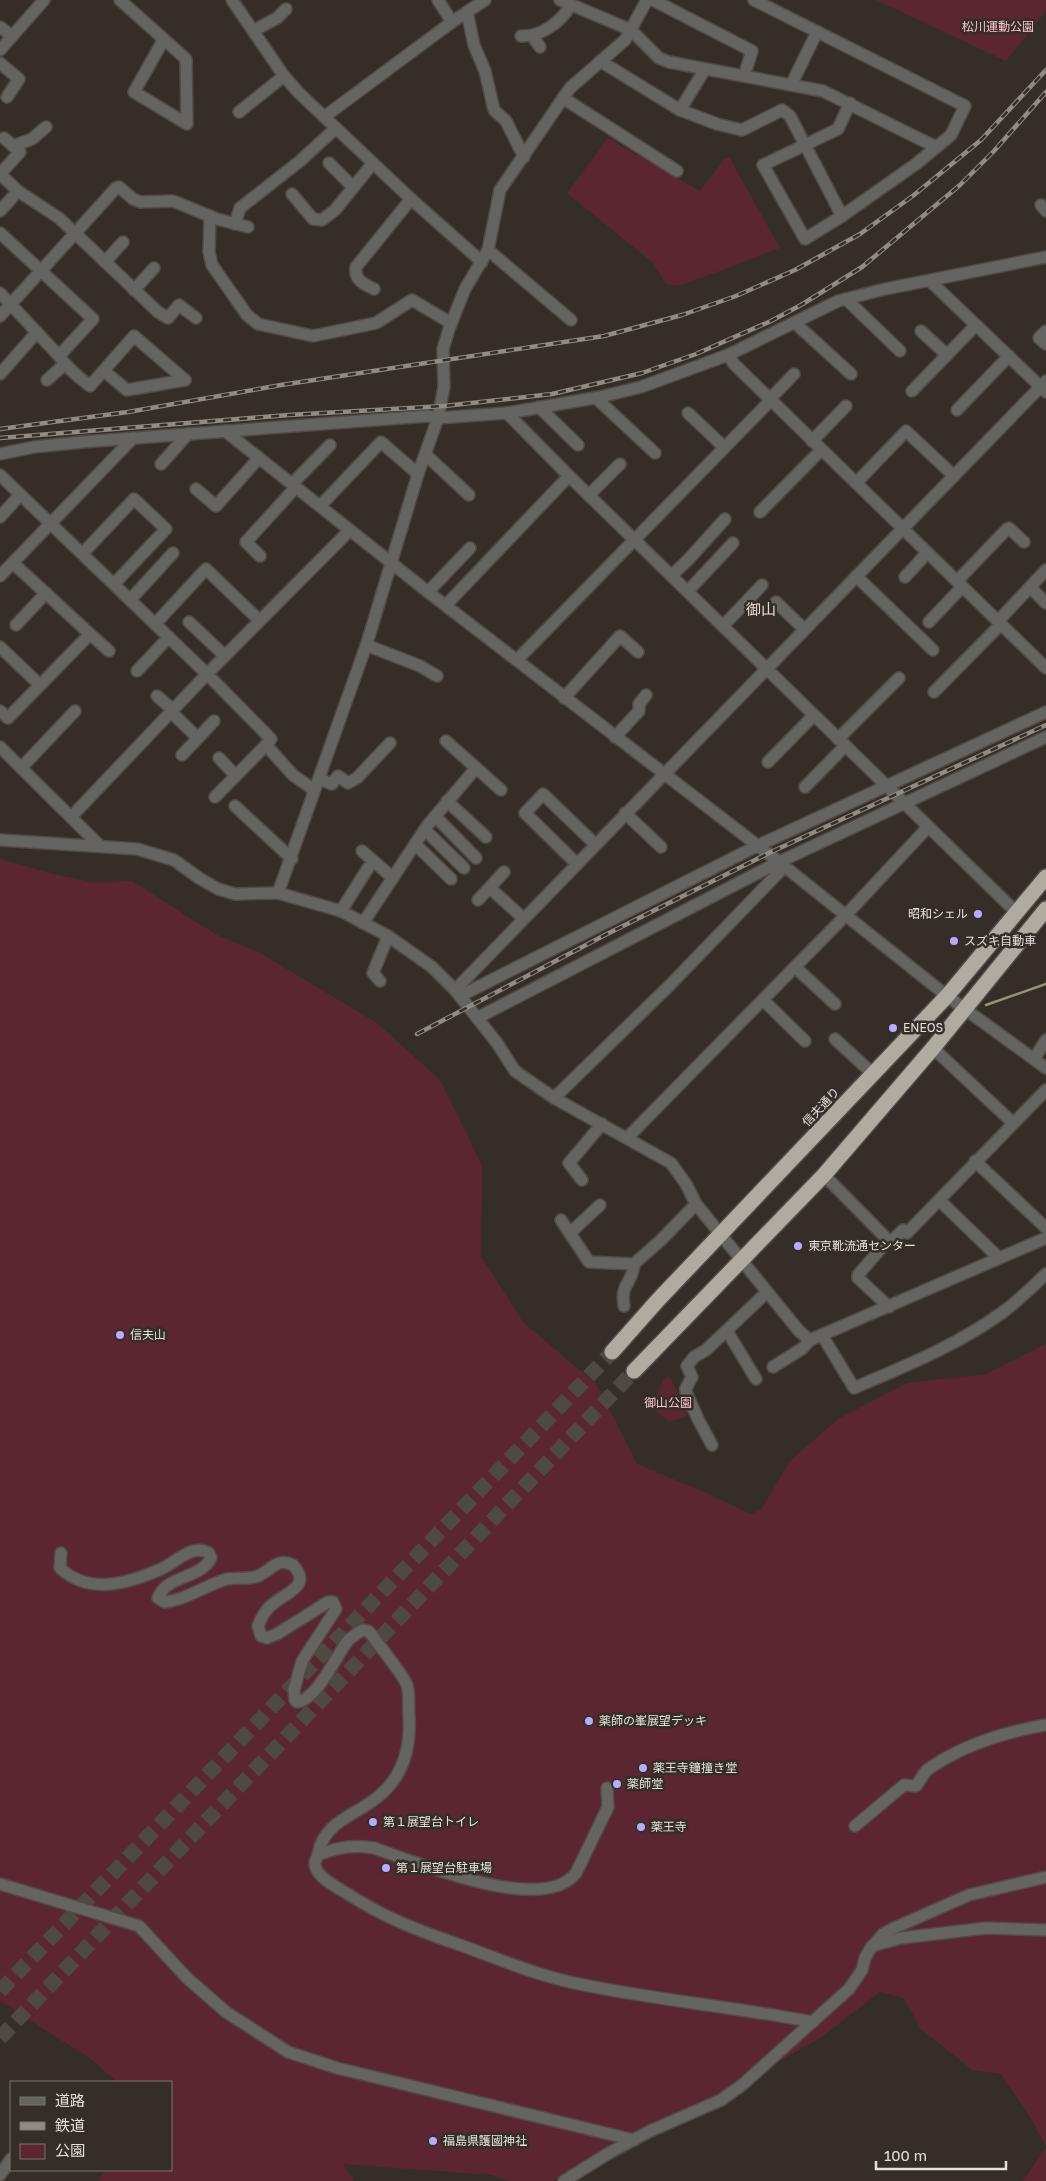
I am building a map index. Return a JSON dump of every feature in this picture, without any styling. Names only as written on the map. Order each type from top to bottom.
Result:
[{"type":"highway","name":"信夫通り","points":[[612,1352],[946,996],[1046,877]]},
{"type":"highway","points":[[634,1371],[824,1175],[966,1009],[1046,909]]},
{"type":"street","points":[[0,50],[44,0]]},
{"type":"street","points":[[120,0],[164,39],[186,59],[187,124],[134,92],[164,39]]},
{"type":"street","points":[[232,0],[284,76],[411,199],[482,262]]},
{"type":"street","points":[[438,0],[452,22]]},
{"type":"street","points":[[324,116],[485,0]]},
{"type":"street","points":[[560,0],[631,30],[658,58],[669,62],[823,91],[936,147]]},
{"type":"street","points":[[278,893],[292,859],[366,645],[418,474],[438,418],[444,387],[443,349],[465,289],[488,250],[500,190],[578,79],[625,40],[647,0]]},
{"type":"street","points":[[653,0],[752,51],[744,76]]},
{"type":"street","points":[[754,0],[965,106],[951,135],[916,164],[842,216],[805,238],[763,165],[838,129],[850,103]]},
{"type":"street","points":[[540,47],[527,37],[564,17],[571,5]]},
{"type":"street","points":[[253,31],[277,18],[286,9]]},
{"type":"street","points":[[467,12],[474,45],[485,71],[494,110],[506,121],[524,157]]},
{"type":"street","points":[[0,27],[12,36]]},
{"type":"street","points":[[791,85],[817,32]]},
{"type":"street","points":[[600,61],[680,110],[717,124],[742,130],[782,110],[790,116],[842,216]]},
{"type":"street","points":[[0,62],[19,79],[7,97]]},
{"type":"street","points":[[680,110],[705,69]]},
{"type":"street","points":[[240,112],[284,76]]},
{"type":"street","points":[[563,98],[677,171]]},
{"type":"street","points":[[14,146],[32,139],[46,127]]},
{"type":"street","points":[[235,224],[240,208],[300,161],[336,128]]},
{"type":"street","points":[[4,138],[20,152],[0,174],[18,191],[52,212],[134,290],[168,318],[179,305],[196,318]]},
{"type":"street","points":[[329,163],[353,187]]},
{"type":"street","points":[[292,194],[313,220],[322,220],[373,163]]},
{"type":"street","points":[[0,316],[42,272],[116,188],[119,187],[133,199],[140,202],[173,201],[210,216],[248,227]]},
{"type":"street","points":[[0,211],[18,191]]},
{"type":"street","points":[[374,289],[360,282],[356,275],[356,267],[411,199]]},
{"type":"street","points":[[210,216],[209,252],[212,265],[247,315],[258,324],[313,336],[376,323],[412,300],[451,323]]},
{"type":"street","points":[[0,233],[93,319],[47,380]]},
{"type":"street","points":[[105,262],[123,242]]},
{"type":"street","points":[[488,250],[571,320]]},
{"type":"street","points":[[0,454],[34,447],[133,438],[428,416],[438,418],[506,413],[596,398],[641,387],[728,355],[795,323],[827,305],[846,299],[1046,257]]},
{"type":"street","points":[[134,290],[154,268]]},
{"type":"street","points":[[457,993],[523,918],[625,812],[1044,386],[1009,356],[930,281]]},
{"type":"street","points":[[0,293],[62,360],[90,386],[134,336],[185,380],[127,390],[104,371]]},
{"type":"street","points":[[846,299],[900,351]]},
{"type":"street","points":[[795,323],[851,374]]},
{"type":"street","points":[[912,390],[976,325]]},
{"type":"street","points":[[921,331],[947,355]]},
{"type":"street","points":[[1046,331],[1039,338],[1046,344]]},
{"type":"street","points":[[0,374],[38,332]]},
{"type":"street","points":[[728,355],[734,364],[821,450],[1046,668]]},
{"type":"street","points":[[957,410],[1009,356]]},
{"type":"street","points":[[516,660],[794,374]]},
{"type":"street","points":[[596,398],[655,453]]},
{"type":"street","points":[[812,441],[846,406]]},
{"type":"street","points":[[539,407],[578,445]]},
{"type":"street","points":[[506,413],[1017,913]]},
{"type":"street","points":[[688,413],[724,447]]},
{"type":"street","points":[[225,431],[564,698],[781,864],[946,996],[1046,1068]]},
{"type":"street","points":[[856,482],[906,431],[954,476]]},
{"type":"street","points":[[161,464],[188,434]]},
{"type":"street","points":[[0,576],[133,438]]},
{"type":"street","points":[[320,506],[381,442],[418,474]]},
{"type":"street","points":[[260,556],[246,542],[330,445]]},
{"type":"street","points":[[760,512],[821,450]]},
{"type":"street","points":[[426,455],[469,495]]},
{"type":"street","points":[[196,489],[216,506],[259,458]]},
{"type":"street","points":[[589,495],[620,464]]},
{"type":"street","points":[[0,474],[44,519],[51,523],[83,553],[207,674],[271,739],[215,797]]},
{"type":"street","points":[[446,604],[569,476]]},
{"type":"street","points":[[1,515],[20,495]]},
{"type":"street","points":[[83,553],[134,499],[166,528],[114,584]]},
{"type":"street","points":[[672,575],[725,519]]},
{"type":"street","points":[[929,622],[1007,529],[1009,528],[1024,542]]},
{"type":"street","points":[[72,817],[224,656],[350,530]]},
{"type":"street","points":[[688,591],[733,543]]},
{"type":"street","points":[[428,592],[470,548]]},
{"type":"street","points":[[130,600],[173,553]]},
{"type":"street","points":[[905,577],[927,553]]},
{"type":"street","points":[[13,563],[109,651]]},
{"type":"street","points":[[155,624],[206,569],[259,620]]},
{"type":"street","points":[[934,692],[1046,570]]},
{"type":"street","points":[[856,576],[933,650]]},
{"type":"street","points":[[723,626],[762,584]]},
{"type":"street","points":[[1030,587],[1046,603]]},
{"type":"street","points":[[16,625],[46,593]]},
{"type":"street","points":[[776,602],[804,629]]},
{"type":"street","points":[[189,622],[224,656]]},
{"type":"street","points":[[0,711],[8,718],[90,634]]},
{"type":"street","points":[[564,698],[620,636],[638,652]]},
{"type":"street","points":[[137,671],[169,637]]},
{"type":"street","points":[[366,645],[420,666],[437,676]]},
{"type":"street","points":[[0,646],[40,685]]},
{"type":"street","points":[[805,787],[899,678]]},
{"type":"street","points":[[615,737],[639,711],[639,704],[646,695]]},
{"type":"street","points":[[157,696],[198,738]]},
{"type":"street","points":[[21,768],[76,711]]},
{"type":"street","points":[[457,993],[758,846],[1046,712]]},
{"type":"street","points":[[768,762],[814,716]]},
{"type":"street","points":[[182,755],[214,722]]},
{"type":"street","points":[[477,1018],[903,802],[1046,737]]},
{"type":"street","points":[[446,741],[501,790]]},
{"type":"street","points":[[266,745],[293,775],[317,785],[332,784],[338,776],[348,782],[356,778],[390,743]]},
{"type":"street","points":[[0,747],[100,846]]},
{"type":"street","points":[[219,758],[236,776]]},
{"type":"street","points":[[364,923],[435,816],[476,768]]},
{"type":"street","points":[[576,863],[525,813],[543,794],[595,844]]},
{"type":"street","points":[[447,802],[486,837]]},
{"type":"street","points":[[235,806],[292,859]]},
{"type":"street","points":[[625,812],[661,847]]},
{"type":"street","points":[[435,816],[476,858]]},
{"type":"street","points":[[627,1138],[845,916],[928,827]]},
{"type":"street","points":[[425,830],[464,868]]},
{"type":"street","points":[[0,840],[137,850],[174,860],[218,889],[235,894],[278,893],[341,911],[388,936],[432,967],[457,993],[497,1043],[515,1071],[554,1098],[671,1163],[686,1184],[696,1204],[799,1331],[810,1340]]},
{"type":"street","points":[[415,844],[451,879]]},
{"type":"street","points":[[362,851],[393,878]]},
{"type":"street","points":[[554,1098],[670,984],[781,864]]},
{"type":"street","points":[[341,911],[368,868]]},
{"type":"street","points":[[478,900],[504,872]]},
{"type":"street","points":[[490,888],[523,918]]},
{"type":"street","points":[[380,981],[373,973],[388,936]]},
{"type":"street","points":[[795,967],[835,1004]]},
{"type":"street","points":[[763,1000],[805,1041]]},
{"type":"street","points":[[835,1039],[872,1073]]},
{"type":"street","points":[[1034,1059],[1046,1040]]},
{"type":"street","points":[[933,1048],[1013,1123]]},
{"type":"street","points":[[890,1307],[858,1278],[858,1275],[888,1240],[893,1240],[903,1230],[907,1233],[1046,1090]]},
{"type":"street","points":[[582,1180],[569,1163],[602,1124]]},
{"type":"street","points":[[975,1161],[1046,1228]]},
{"type":"street","points":[[824,1175],[888,1240]]},
{"type":"street","points":[[939,1200],[999,1258]]},
{"type":"street","points":[[624,1306],[622,1294],[632,1274],[634,1264],[661,1240],[696,1204]]},
{"type":"street","points":[[570,1233],[600,1205]]},
{"type":"street","points":[[561,1220],[589,1262],[634,1264]]},
{"type":"street","points":[[774,1366],[803,1348],[810,1340],[1046,1238]]},
{"type":"street","points":[[822,1335],[854,1388],[935,1352],[980,1326],[1004,1311],[1046,1274]]},
{"type":"street","points":[[712,1445],[686,1392],[692,1377],[688,1366],[694,1357],[706,1350],[767,1292]]},
{"type":"street","points":[[727,1331],[756,1379]]},
{"type":"street","points":[[62,1553],[60,1568],[67,1575],[88,1584],[99,1586],[117,1584],[155,1572],[194,1551],[200,1550],[209,1553],[209,1562],[201,1570],[164,1588],[158,1598],[164,1602],[179,1599],[228,1579],[257,1576],[276,1563],[283,1562],[293,1565],[298,1570],[299,1584],[296,1589],[273,1603],[267,1610],[258,1626],[261,1636],[267,1638],[277,1634],[328,1602],[334,1602],[336,1609],[302,1661],[294,1690],[294,1700],[297,1702],[306,1699],[315,1690],[352,1638],[362,1630],[368,1631],[372,1635],[408,1686],[408,1748],[399,1772],[384,1790],[372,1801],[343,1817],[322,1840],[314,1863],[316,1870],[330,1883],[383,1916],[538,1973],[578,1984],[632,1994],[748,2010],[813,2022]]},
{"type":"street","points":[[855,1826],[894,1792],[904,1785],[916,1786],[926,1771],[955,1754],[987,1739],[1046,1724]]},
{"type":"street","points":[[318,1855],[330,1850],[361,1845],[482,1883],[511,1888],[552,1888],[571,1880],[576,1873],[608,1807],[607,1788]]},
{"type":"street","points":[[564,2181],[634,2140],[721,2100],[742,2085],[849,1989],[862,1970],[865,1958],[872,1946],[883,1934],[969,1895],[1046,1877]]},
{"type":"street","points":[[0,1884],[138,1926],[187,1978],[226,2012],[288,2052],[337,2068],[634,2140]]},
{"type":"street","points":[[872,1946],[901,1938],[986,1928],[1046,1930]]},
{"type":"street","points":[[0,2175],[10,2160]]},
{"type":"green space","name":"松川運動公園","points":[[876,0],[1046,0],[1046,11],[1006,61]]},
{"type":"green space","points":[[608,138],[700,191],[724,159],[729,157],[780,248],[680,286],[666,284],[652,262],[567,193]]},
{"type":"green space","points":[[0,859],[53,874],[93,882],[132,881],[215,934],[260,953],[377,1023],[440,1080],[482,1165],[481,1256],[523,1322],[597,1385],[637,1464],[751,1514],[761,1510],[789,1462],[838,1419],[907,1383],[986,1374],[1046,1344],[1046,2147],[1032,2120],[1001,2074],[973,2070],[921,2029],[904,1998],[880,1992],[820,2038],[704,2105],[553,2181],[509,2181],[492,2175],[343,2164],[354,2181],[98,2181],[105,2171],[172,2171],[172,2081],[116,2081],[91,2059],[0,2001]]},
{"type":"green space","name":"御山公園","points":[[670,1377],[688,1415],[670,1422],[651,1408],[664,1379]]},
{"type":"green space","points":[[1046,2147],[1046,2181],[1023,2181]]},
{"type":"waterway","points":[[986,1005],[1046,984]]},
{"type":"tunnel","points":[[0,1991],[612,1352]]},
{"type":"tunnel","points":[[0,2038],[634,1371]]},
{"type":"railway","points":[[0,429],[128,412],[281,385],[604,336],[682,315],[736,296],[795,270],[860,234],[914,195],[981,140],[1046,70]]},
{"type":"railway","points":[[0,438],[289,415],[444,406],[552,394],[642,373],[696,354],[771,321],[801,305],[862,267],[960,185],[994,151],[1046,92]]},
{"type":"railway","points":[[417,1034],[605,935],[769,853],[1046,725]]},
{"type":"place","name":"昭和シェル","points":[[978,914]]},
{"type":"place","name":"スズキ自動車","points":[[954,941]]},
{"type":"place","name":"ENEOS","points":[[893,1028]]},
{"type":"place","name":"東京靴流通センター","points":[[798,1246]]},
{"type":"place","name":"信夫山","points":[[120,1335]]},
{"type":"place","name":"薬師の峯展望デッキ","points":[[589,1721]]},
{"type":"place","name":"薬王寺鐘撞き堂","points":[[643,1768]]},
{"type":"place","name":"薬師堂","points":[[617,1784]]},
{"type":"place","name":"第１展望台トイレ","points":[[373,1822]]},
{"type":"place","name":"薬王寺","points":[[641,1827]]},
{"type":"place","name":"第１展望台駐車場","points":[[386,1868]]},
{"type":"place","name":"福島県護國神社","points":[[433,2141]]},
{"type":"district","name":"御山","points":[[761,610]]}]
